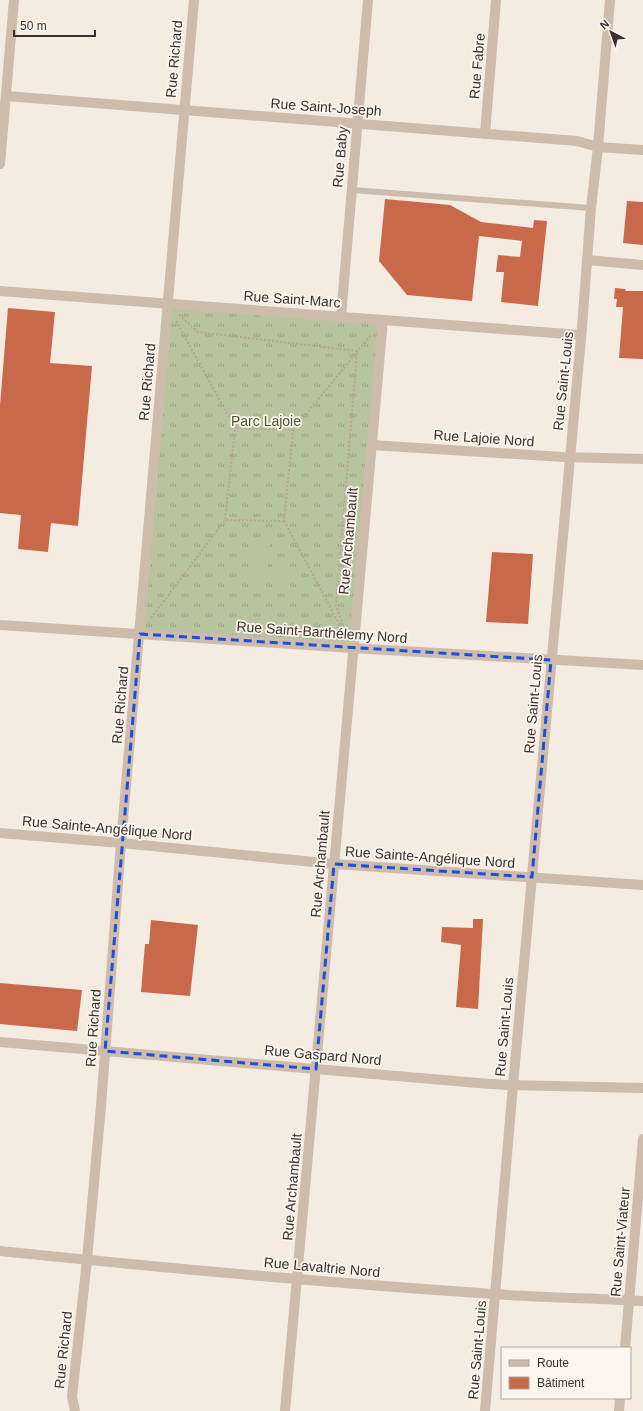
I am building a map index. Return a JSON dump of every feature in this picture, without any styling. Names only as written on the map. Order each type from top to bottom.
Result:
[{"type":"street","points":[[0,164],[14,0]]},
{"type":"street","name":"Rue Richard","points":[[75,1411],[72,1397],[87,1260],[121,843],[194,0]]},
{"type":"street","name":"Rue Baby","points":[[341,317],[368,0]]},
{"type":"street","name":"Rue Fabre","points":[[485,134],[496,0]]},
{"type":"street","name":"Rue Saint-Louis","points":[[486,1411],[513,1085],[610,0]]},
{"type":"street","name":"Rue Saint-Joseph","points":[[6,96],[577,141],[598,147],[643,150]]},
{"type":"street","points":[[587,260],[643,265]]},
{"type":"street","name":"Rue Saint-Marc","points":[[0,291],[581,335]]},
{"type":"street","name":"Rue Archambault","points":[[285,1411],[352,648],[383,320]]},
{"type":"street","name":"Rue Lajoie Nord","points":[[371,445],[570,457],[643,459]]},
{"type":"street","name":"Rue Saint-Barthélemy Nord","points":[[0,625],[643,665]]},
{"type":"street","name":"Rue Sainte-Angélique Nord","points":[[0,833],[121,843],[334,864],[643,885]]},
{"type":"street","name":"Rue Gaspard Nord","points":[[0,1042],[513,1085],[643,1088]]},
{"type":"street","name":"Rue Saint-Viateur","points":[[625,1347],[643,1139]]},
{"type":"street","name":"Rue Lavaltrie Nord","points":[[0,1251],[297,1279],[495,1294],[643,1301]]},
{"type":"street","points":[[619,1411],[620,1399]]},
{"type":"lane","points":[[352,190],[591,208]]},
{"type":"path","points":[[167,304],[198,332],[357,351]]},
{"type":"path","points":[[140,634],[225,520],[235,428],[167,304]]},
{"type":"path","points":[[352,648],[284,521],[293,430],[383,320]]},
{"type":"path","points":[[352,648],[336,606],[357,351]]},
{"type":"path","points":[[235,428],[293,430]]},
{"type":"path","points":[[225,520],[284,521]]},
{"type":"highlighted area","points":[[140,634],[551,660],[532,877],[334,864],[316,1069],[105,1051]]},
{"type":"green space","name":"Parc Lajoie","points":[[167,304],[383,320],[352,648],[140,634]]},
{"type":"green space","points":[[252,541],[270,542],[267,581],[249,580]]},
{"type":"green space","points":[[279,567],[289,567],[287,589],[277,588]]},
{"type":"building","points":[[385,199],[450,205],[481,222],[533,228],[534,220],[547,221],[538,306],[501,302],[504,272],[496,272],[498,255],[520,257],[522,241],[479,236],[472,301],[407,295],[379,261]]},
{"type":"building","points":[[627,201],[643,202],[643,245],[623,243]]},
{"type":"building","points":[[615,288],[625,289],[626,291],[643,291],[643,359],[619,358],[623,307],[616,307],[617,299],[614,299]]},
{"type":"building","points":[[8,308],[55,312],[50,363],[92,366],[78,526],[51,523],[48,552],[18,549],[21,515],[0,513],[0,405]]},
{"type":"building","points":[[492,552],[533,554],[528,624],[486,622]]},
{"type":"building","points":[[473,919],[483,919],[478,1009],[456,1007],[461,945],[441,942],[442,927],[473,928]]},
{"type":"building","points":[[151,920],[198,925],[190,996],[141,992],[145,944],[149,944]]},
{"type":"building","points":[[0,983],[82,990],[77,1031],[0,1024]]}]
